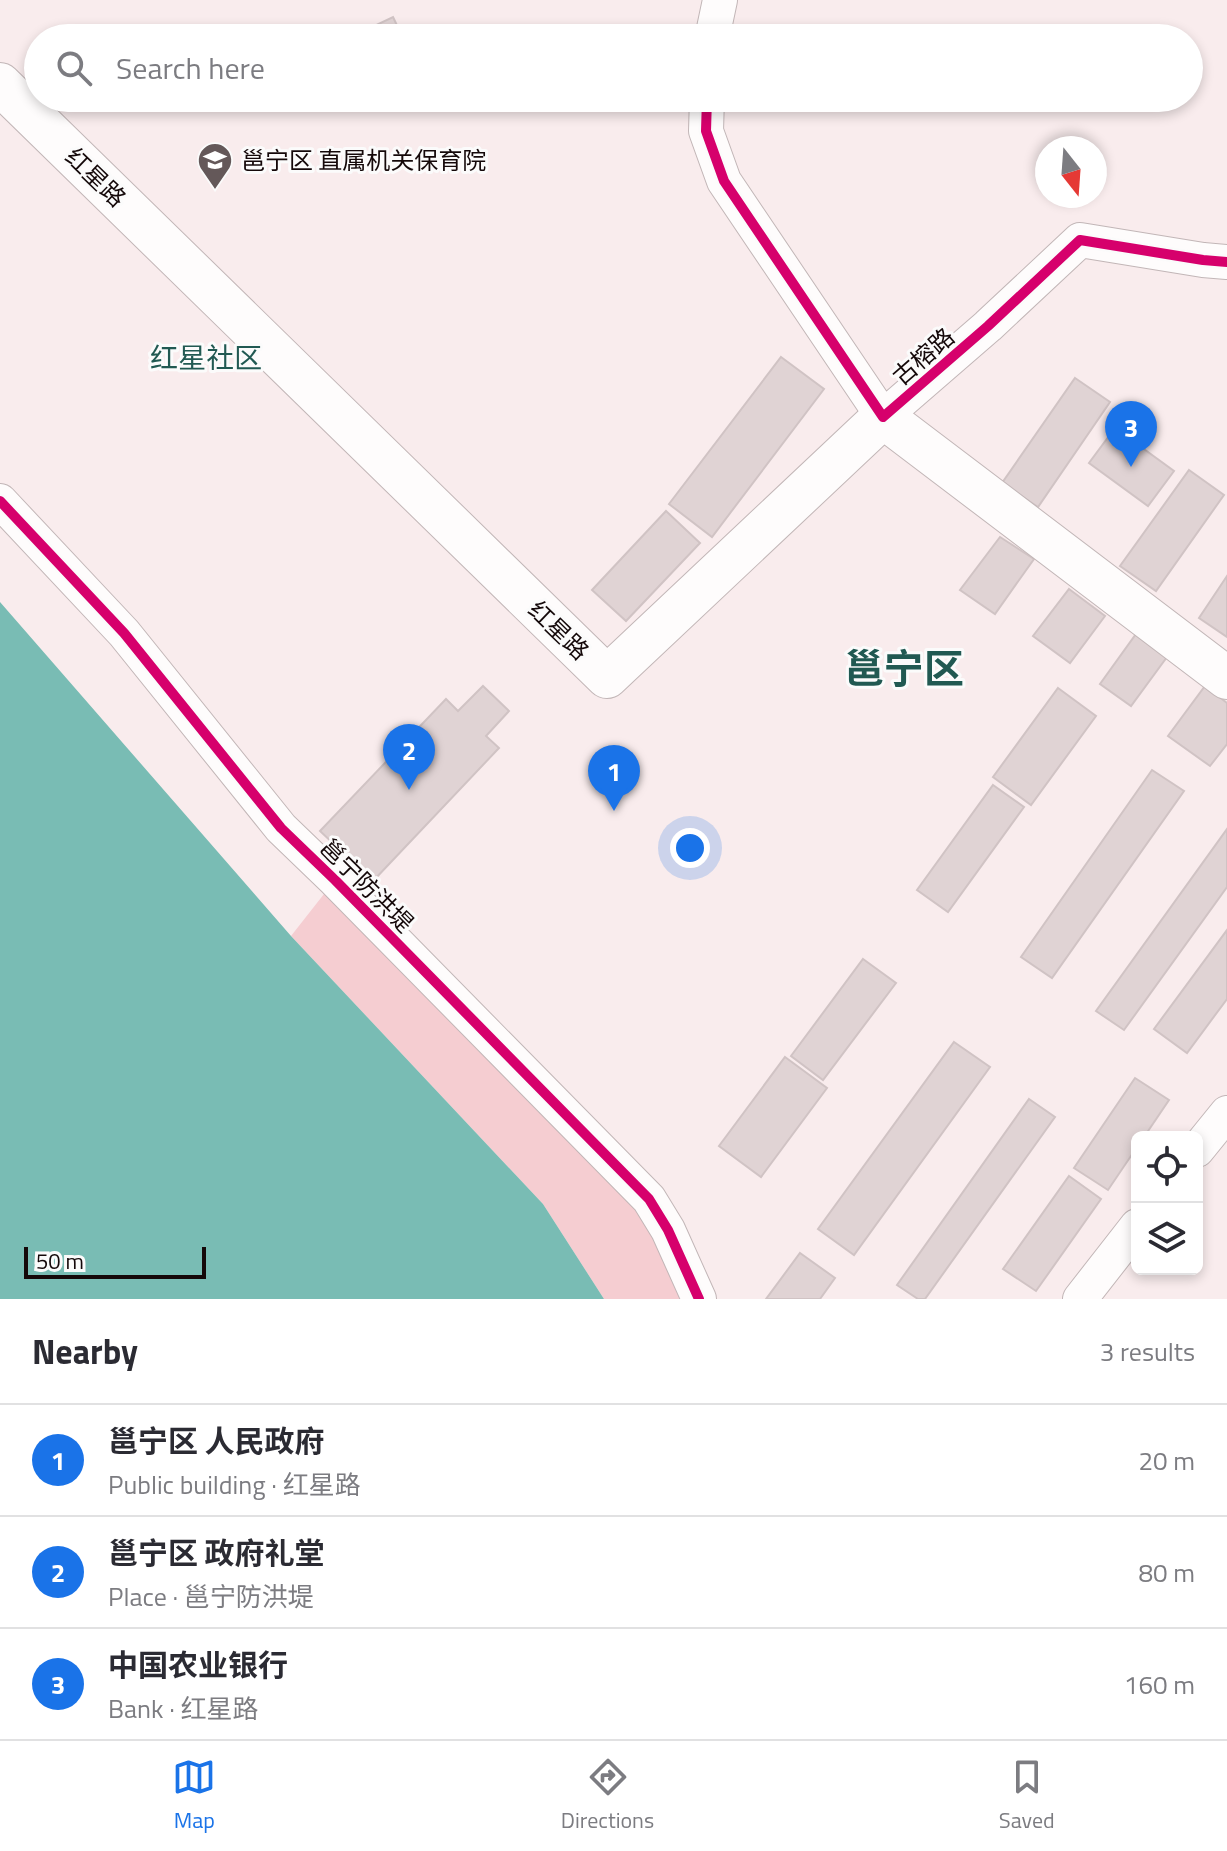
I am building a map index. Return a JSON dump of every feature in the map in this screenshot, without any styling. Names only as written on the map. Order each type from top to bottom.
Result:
[{"type":"main road","name":"红星路","points":[[0,84],[24,107]]},
{"type":"main road","name":"红星路","points":[[29,112],[607,677],[883,417]]},
{"type":"main road","points":[[883,417],[1227,678]]},
{"type":"street","points":[[715,24],[720,0]]},
{"type":"street","name":"古榕路","points":[[707,112],[706,131],[724,181],[883,417],[988,326],[1080,240],[1227,262]]},
{"type":"street","name":"邕宁防洪堤","points":[[0,501],[124,633],[281,828],[649,1199],[668,1230],[699,1299]]},
{"type":"street","points":[[1203,1143],[1227,1113]]},
{"type":"street","points":[[1080,1299],[1131,1234]]},
{"type":"shaded area","points":[[335,880],[626,1174],[699,1299],[604,1299],[543,1204],[291,936]]},
{"type":"water","points":[[0,602],[291,936],[543,1204],[604,1299],[0,1299]]},
{"type":"building","points":[[393,17],[396,24],[378,24]]},
{"type":"building","points":[[781,357],[824,389],[712,537],[669,504]]},
{"type":"building","points":[[1075,378],[1110,402],[1038,507],[1002,483]]},
{"type":"building","points":[[1115,428],[1174,471],[1148,506],[1089,463]]},
{"type":"building","points":[[1189,470],[1224,495],[1156,591],[1120,566]]},
{"type":"building","points":[[666,511],[700,543],[626,621],[592,590]]},
{"type":"building","points":[[1000,537],[1034,559],[995,614],[960,590]]},
{"type":"building","points":[[1227,576],[1227,637],[1199,618]]},
{"type":"building","points":[[1069,589],[1105,616],[1070,663],[1033,636]]},
{"type":"building","points":[[1136,634],[1167,657],[1131,706],[1100,684]]},
{"type":"building","points":[[483,686],[509,711],[486,736],[499,748],[373,881],[320,831],[446,699],[458,711]]},
{"type":"building","points":[[1205,686],[1227,703],[1227,744],[1210,766],[1168,736]]},
{"type":"building","points":[[1058,688],[1096,716],[1031,805],[993,777]]},
{"type":"building","points":[[1152,770],[1184,791],[1052,978],[1021,957]]},
{"type":"building","points":[[993,785],[1024,807],[948,912],[917,890]]},
{"type":"building","points":[[1227,829],[1227,887],[1124,1030],[1096,1011]]},
{"type":"building","points":[[1227,930],[1227,999],[1187,1053],[1154,1029]]},
{"type":"building","points":[[863,959],[896,983],[823,1080],[791,1056]]},
{"type":"building","points":[[954,1042],[990,1067],[854,1255],[818,1229]]},
{"type":"building","points":[[785,1057],[827,1088],[761,1177],[719,1146]]},
{"type":"building","points":[[1135,1078],[1169,1100],[1148,1131],[1131,1131],[1131,1156],[1108,1190],[1074,1168]]},
{"type":"building","points":[[1029,1099],[1055,1117],[925,1299],[918,1299],[897,1285]]},
{"type":"building","points":[[1069,1176],[1101,1199],[1036,1291],[1003,1269]]},
{"type":"building","points":[[800,1253],[835,1278],[820,1299],[766,1299]]},
{"type":"cycle path","points":[[707,112],[706,131],[724,181],[883,417],[988,326],[1080,240],[1227,262]]},
{"type":"cycle path","points":[[0,501],[124,633],[281,828],[649,1199],[668,1230],[699,1299]]},
{"type":"place","name":"邕宁区 直属机关保育院","points":[[215,191]]},
{"type":"place","name":"中国农业银行","points":[[1131,467]]},
{"type":"place","name":"邕宁区 政府礼堂","points":[[409,790]]},
{"type":"place","name":"邕宁区 人民政府","points":[[614,811]]},
{"type":"district","name":"红星社区","points":[[206,357]]},
{"type":"district","name":"邕宁区","points":[[904,668]]}]
